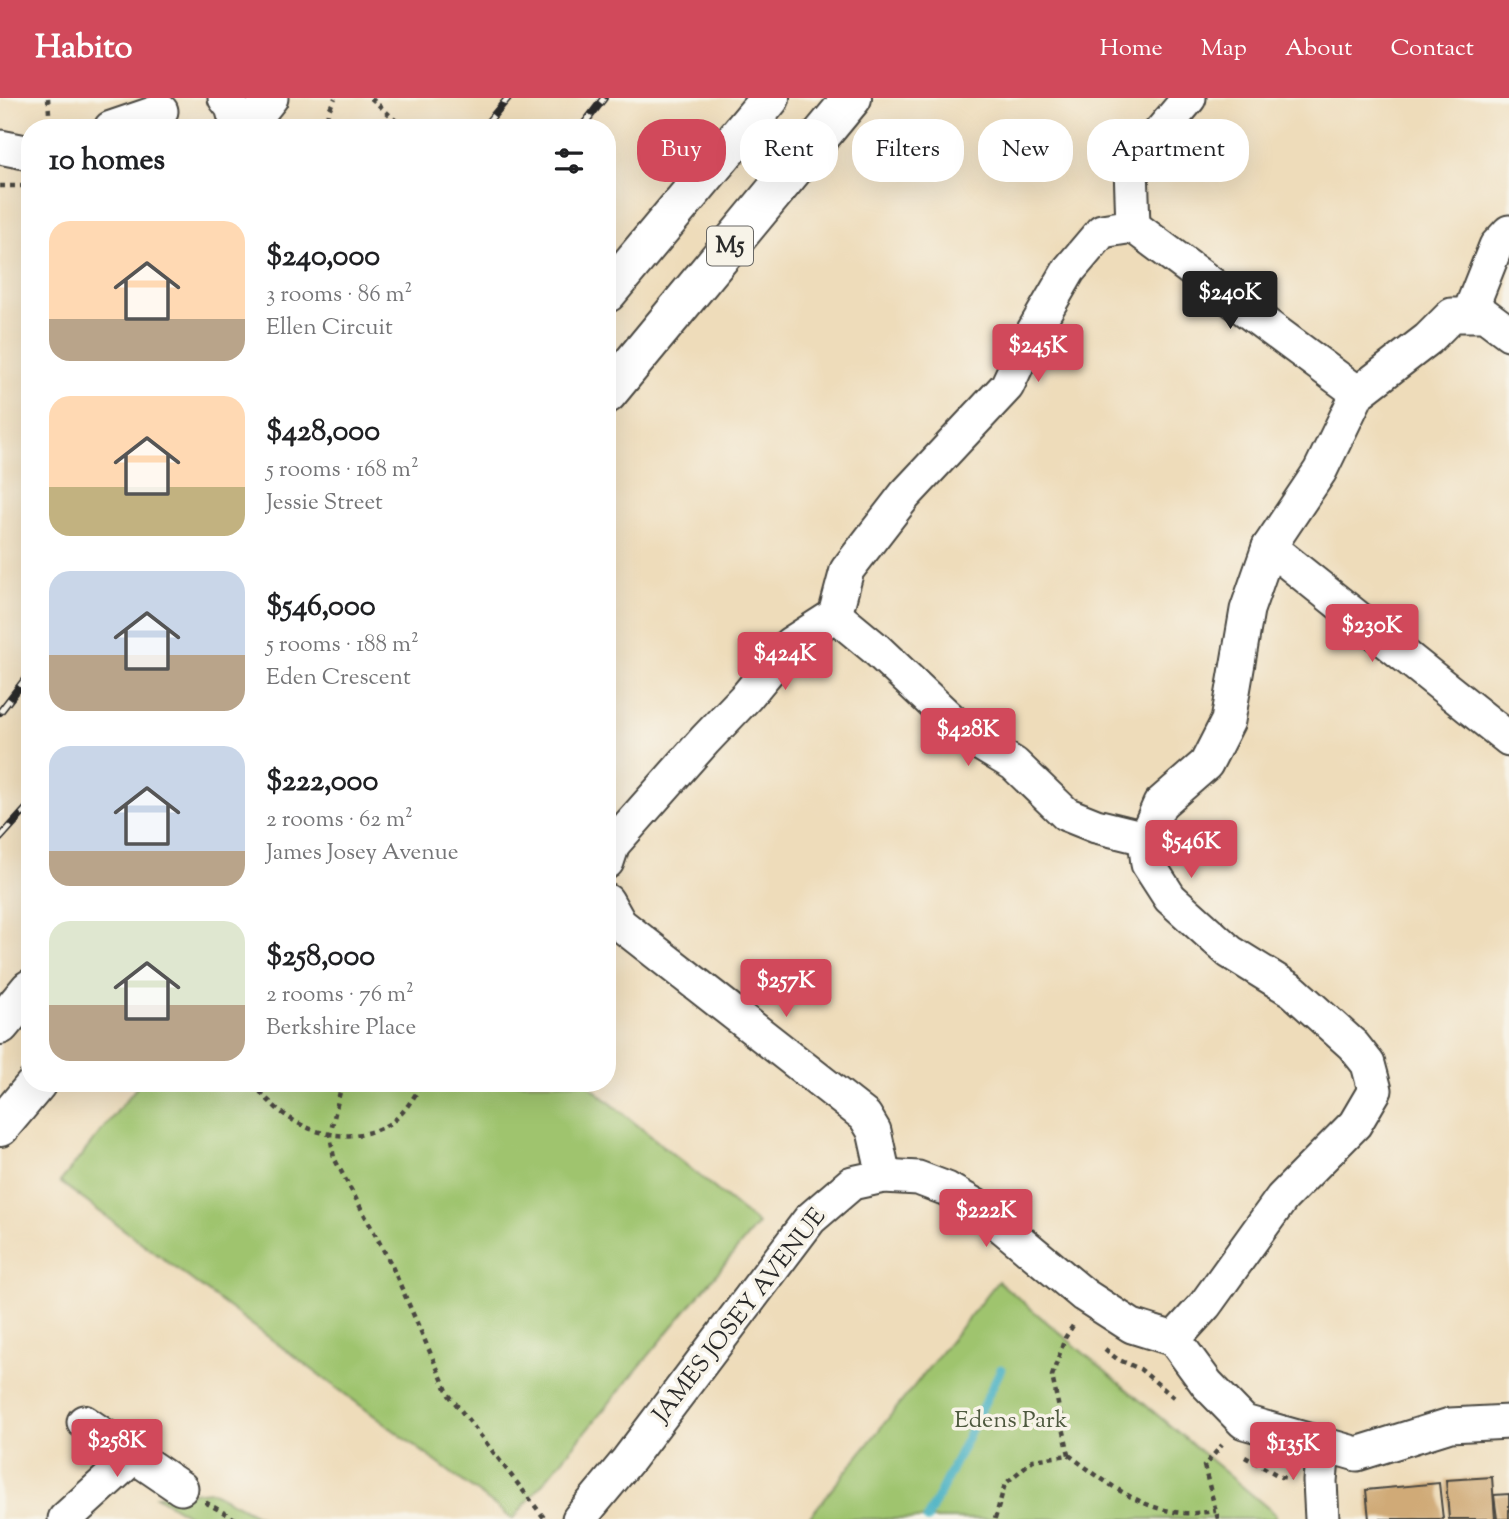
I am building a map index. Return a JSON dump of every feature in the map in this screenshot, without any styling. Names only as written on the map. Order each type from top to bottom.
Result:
[{"type":"highway","name":"M5","points":[[616,282],[771,98]]},
{"type":"highway","name":"M5","points":[[616,383],[852,98]]},
{"type":"highway","points":[[0,1025],[21,1000]]},
{"type":"highway","points":[[0,1128],[30,1092]]},
{"type":"street","points":[[225,98],[232,107],[235,119]]},
{"type":"street","points":[[254,119],[271,98]]},
{"type":"street","points":[[1133,226],[1132,167],[1189,98]]},
{"type":"street","points":[[140,119],[163,112]]},
{"type":"street","points":[[0,146],[21,142]]},
{"type":"street","points":[[0,146],[21,151]]},
{"type":"street","points":[[616,842],[790,644],[835,615],[847,570],[905,495],[1007,386],[1029,339],[1069,270],[1102,231],[1133,226],[1358,393]]},
{"type":"street","points":[[1469,314],[1496,246],[1509,232]]},
{"type":"street","points":[[1509,333],[1485,315],[1452,315],[1428,339],[1358,393],[1320,471],[1269,547],[1247,610],[1228,720],[1206,764],[1160,804],[1145,838],[1148,864],[1170,898],[1230,952],[1293,991],[1353,1045],[1368,1064],[1375,1090],[1355,1124],[1282,1198],[1205,1305],[1174,1339],[1207,1384],[1244,1422],[1323,1446],[1357,1454],[1450,1425],[1509,1422]]},
{"type":"street","points":[[1269,547],[1509,739]]},
{"type":"street","points":[[835,615],[876,649],[969,737],[1014,764],[1066,814],[1096,826],[1145,838]]},
{"type":"street","points":[[616,918],[620,925],[865,1116],[874,1131],[884,1176]]},
{"type":"street","name":"JAMES JOSEY AVENUE","points":[[579,1519],[628,1461],[810,1219],[852,1183],[884,1176],[918,1178],[947,1189],[979,1208],[1084,1295],[1132,1326],[1174,1339]]},
{"type":"street","points":[[85,1422],[181,1488]]},
{"type":"street","points":[[1322,1519],[1320,1481],[1323,1446]]},
{"type":"street","points":[[65,1519],[133,1457]]},
{"type":"path","points":[[48,98],[49,119]]},
{"type":"path","points":[[327,119],[335,98]]},
{"type":"path","points":[[371,98],[394,119]]},
{"type":"path","points":[[0,187],[21,186]]},
{"type":"path","points":[[260,1092],[284,1115],[306,1129],[330,1135],[358,1135],[385,1127],[401,1114],[417,1092]]},
{"type":"path","points":[[340,1092],[330,1135],[334,1158],[391,1264],[449,1395],[545,1519]]},
{"type":"path","points":[[1064,1315],[1085,1332]]},
{"type":"path","points":[[1074,1323],[1065,1338],[1052,1376],[1069,1455],[1108,1484],[1149,1506],[1186,1514],[1216,1511]]},
{"type":"path","points":[[1096,1341],[1117,1359],[1140,1369],[1186,1407]]},
{"type":"path","points":[[1218,1519],[1204,1466],[1228,1438]]},
{"type":"path","points":[[1241,1452],[1248,1459],[1281,1477],[1320,1481]]},
{"type":"path","points":[[995,1519],[1005,1484],[1033,1460],[1069,1455]]},
{"type":"green space","points":[[133,1092],[597,1092],[758,1224],[513,1519],[60,1182]]},
{"type":"green space","name":"Edens Park","points":[[998,1281],[1275,1514],[1275,1519],[808,1519]]},
{"type":"green space","points":[[211,1491],[264,1519],[195,1519],[156,1496]]},
{"type":"building","points":[[1492,1477],[1495,1519],[1449,1519],[1446,1480]]},
{"type":"building","points":[[1439,1483],[1443,1519],[1369,1519],[1366,1490]]},
{"type":"building","points":[[1509,1494],[1509,1519],[1497,1519],[1494,1495]]},
{"type":"waterway","points":[[927,1519],[1001,1369]]},
{"type":"railway","points":[[490,119],[508,98]]},
{"type":"railway","points":[[588,119],[604,98]]},
{"type":"railway","points":[[0,712],[21,685]]},
{"type":"railway","points":[[0,838],[21,815]]}]
